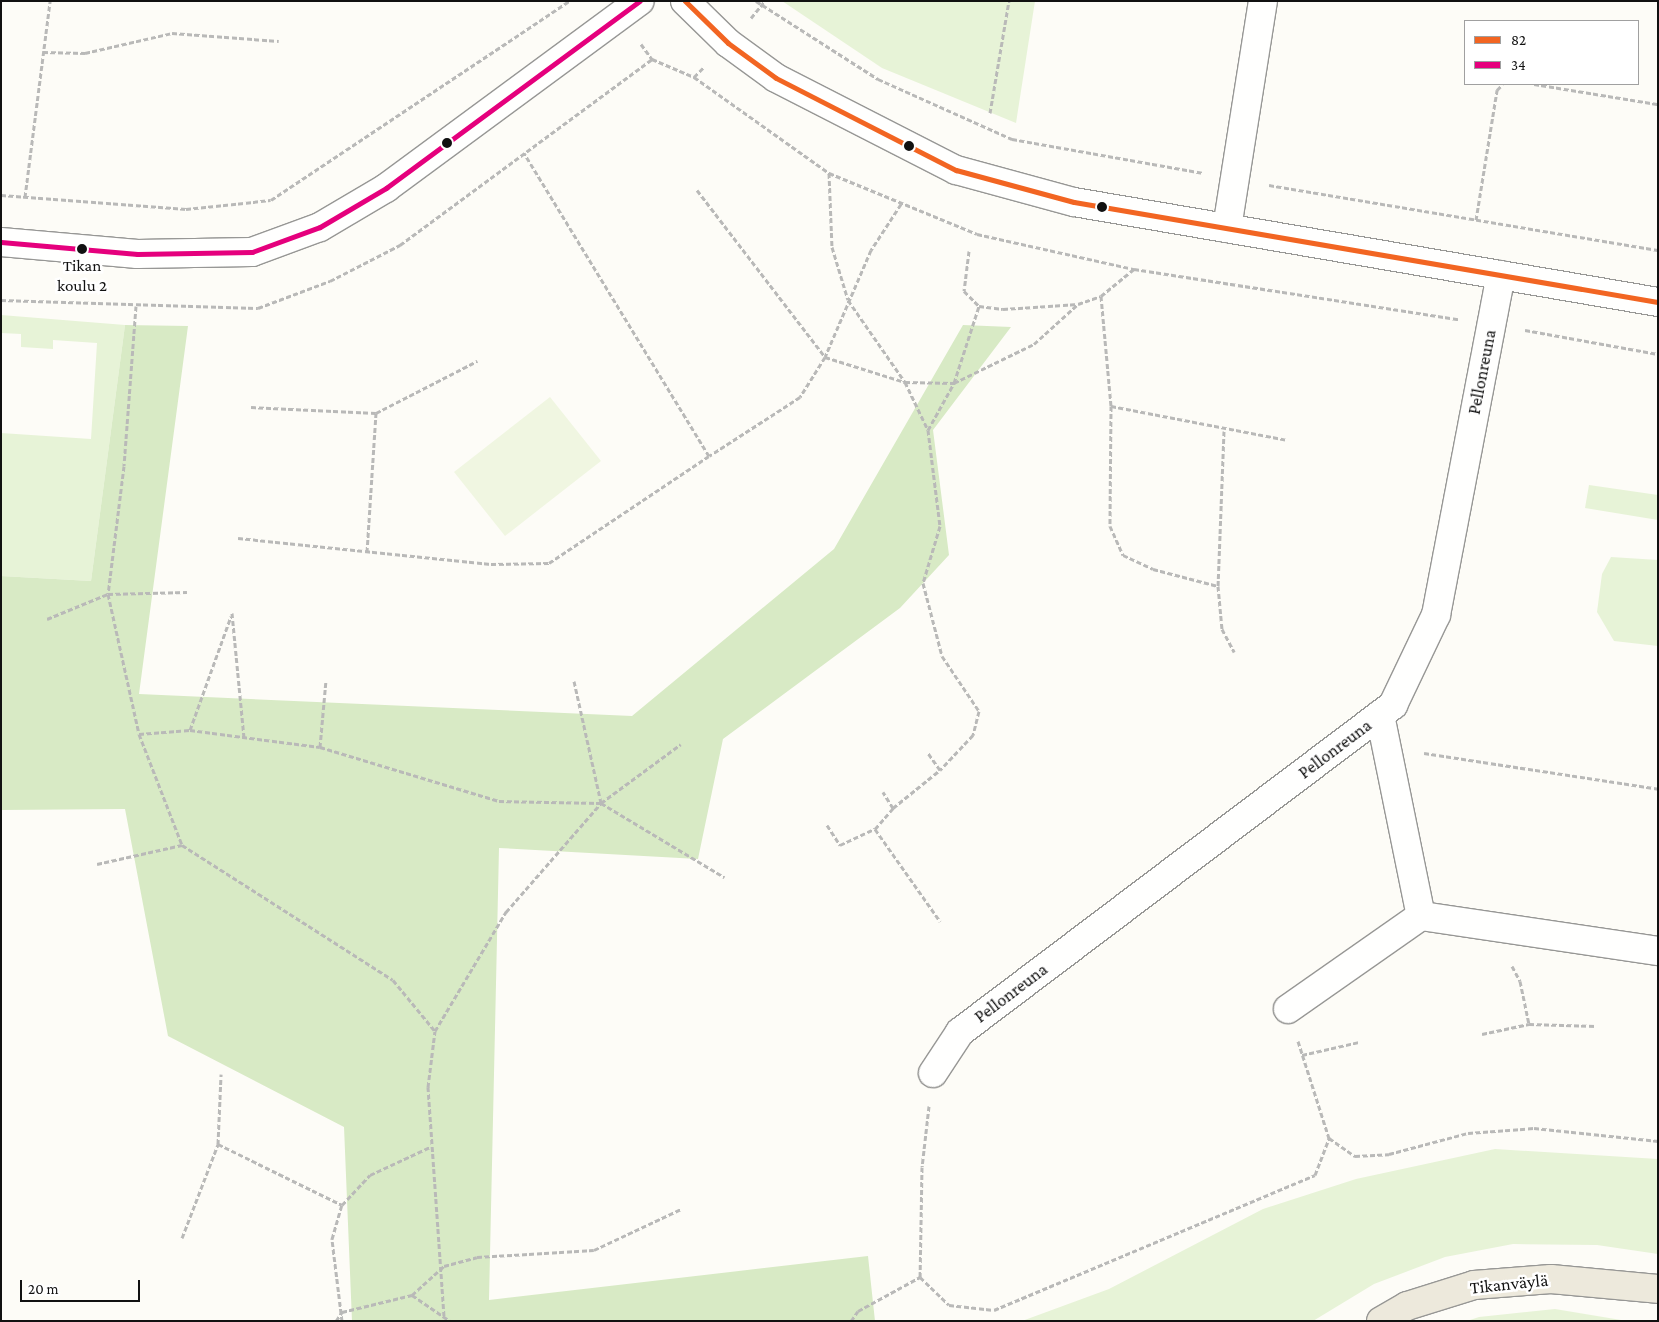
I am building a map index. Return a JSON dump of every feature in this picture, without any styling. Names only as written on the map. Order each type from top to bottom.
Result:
[{"type":"main road","name":"Tikanväylä","points":[[1381,1321],[1407,1306],[1474,1285],[1551,1278],[1653,1291]]},
{"type":"street","points":[[1,242],[137,254],[252,252],[320,227],[386,188],[640,1]]},
{"type":"street","points":[[685,1],[728,43],[776,78],[956,170],[1074,202],[1658,302]]},
{"type":"street","points":[[1226,228],[1263,1]]},
{"type":"street","name":"Pellonreuna","points":[[933,1073],[960,1032],[1393,704],[1436,615],[1501,275]]},
{"type":"street","points":[[1380,715],[1421,916]]},
{"type":"street","points":[[1288,1009],[1421,916],[1658,951]]},
{"type":"path","points":[[25,197],[50,1]]},
{"type":"path","points":[[1,195],[186,209],[271,200],[570,1]]},
{"type":"path","points":[[756,1],[761,6],[878,79],[1012,139],[1235,180],[1658,250]]},
{"type":"path","points":[[761,6],[765,1]]},
{"type":"path","points":[[990,113],[1009,1]]},
{"type":"path","points":[[43,52],[85,53],[172,33],[279,41]]},
{"type":"path","points":[[1476,220],[1497,90],[1502,85]]},
{"type":"path","points":[[1540,85],[1658,104]]},
{"type":"path","points":[[524,153],[709,456]]},
{"type":"path","points":[[827,825],[840,845],[875,829],[893,808],[940,770],[973,735],[979,711],[942,656],[923,583],[940,526],[928,430],[905,382],[848,300],[832,247],[829,173]]},
{"type":"path","points":[[697,190],[825,357],[905,382],[954,383],[1034,344],[1078,304]]},
{"type":"path","points":[[238,538],[491,564],[549,563],[800,397],[825,357],[871,250],[901,204]]},
{"type":"path","points":[[969,251],[964,291],[979,306],[1078,304],[1101,296],[1134,269]]},
{"type":"path","points":[[1101,296],[1111,406],[1110,526],[1123,555],[1153,569],[1218,586]]},
{"type":"path","points":[[136,306],[124,466],[108,594],[139,734],[182,845],[393,980],[435,1031]]},
{"type":"path","points":[[928,430],[954,383],[979,306]]},
{"type":"path","points":[[251,407],[376,413],[477,361]]},
{"type":"path","points":[[1111,406],[1224,431],[1287,440]]},
{"type":"path","points":[[367,552],[376,413]]},
{"type":"path","points":[[1224,431],[1218,586],[1222,630],[1234,652]]},
{"type":"path","points":[[47,619],[108,594],[187,592]]},
{"type":"path","points":[[190,730],[232,613],[244,737]]},
{"type":"path","points":[[320,748],[326,680]]},
{"type":"path","points":[[574,681],[600,803]]},
{"type":"path","points":[[139,734],[190,730],[320,748],[498,801],[600,803],[724,877]]},
{"type":"path","points":[[444,1316],[444,1266],[430,1147],[428,1087],[435,1031],[506,912],[600,803],[681,744]]},
{"type":"path","points":[[1387,748],[1658,789]]},
{"type":"path","points":[[928,753],[940,770]]},
{"type":"path","points":[[882,792],[893,808]]},
{"type":"path","points":[[875,829],[940,921]]},
{"type":"path","points":[[97,864],[182,845]]},
{"type":"path","points":[[1489,927],[1520,981],[1530,1024]]},
{"type":"path","points":[[1288,1009],[1329,1138],[1354,1156],[1389,1154],[1468,1133],[1534,1128],[1658,1140]]},
{"type":"path","points":[[1482,1034],[1530,1024],[1596,1026]]},
{"type":"path","points":[[1302,1055],[1359,1042]]},
{"type":"path","points":[[933,1073],[922,1166],[920,1277],[949,1305],[994,1310],[1315,1175],[1329,1138]]},
{"type":"path","points":[[182,1238],[218,1144],[221,1074]]},
{"type":"path","points":[[218,1144],[342,1206]]},
{"type":"path","points":[[342,1321],[332,1239],[342,1206],[370,1175],[430,1147]]},
{"type":"path","points":[[336,1321],[342,1312],[412,1295],[444,1266],[477,1257],[594,1250],[681,1210]]},
{"type":"path","points":[[851,1321],[858,1311],[920,1277]]},
{"type":"path","points":[[412,1295],[450,1321]]},
{"type":"green space","points":[[782,1],[1035,1],[1016,123],[882,68]]},
{"type":"green space","points":[[1,315],[125,325],[91,581],[1,576],[1,433],[91,439],[97,343],[53,340],[53,349],[21,347],[21,334],[1,333]]},
{"type":"green space","points":[[125,325],[188,326],[139,694],[632,716],[834,549],[963,325],[1011,327],[933,430],[949,555],[900,608],[723,739],[698,859],[499,848],[489,1300],[868,1256],[875,1321],[352,1321],[344,1127],[168,1036],[125,809],[1,810],[1,576],[91,581]]},
{"type":"green space","points":[[550,397],[601,461],[505,536],[454,472]]},
{"type":"green space","points":[[1589,485],[1658,495],[1658,520],[1585,508]]},
{"type":"green space","points":[[1611,557],[1658,560],[1658,646],[1614,641],[1597,612],[1602,574]]},
{"type":"green space","points":[[1495,1149],[1658,1159],[1658,1254],[1597,1245],[1513,1244],[1445,1257],[1374,1284],[1313,1321],[1022,1321],[1109,1289],[1263,1209],[1356,1179]]},
{"type":"green space","points":[[1555,1309],[1627,1321],[1467,1321],[1479,1317]]},
{"type":"transit line","name":"34","points":[[1,242],[137,254],[252,252],[320,227],[386,188],[640,1]]},
{"type":"transit line","name":"82","points":[[685,1],[728,43],[776,78],[956,170],[1074,202],[1658,302]]},
{"type":"place","name":"Tikan koulu 2","points":[[82,249]]}]
